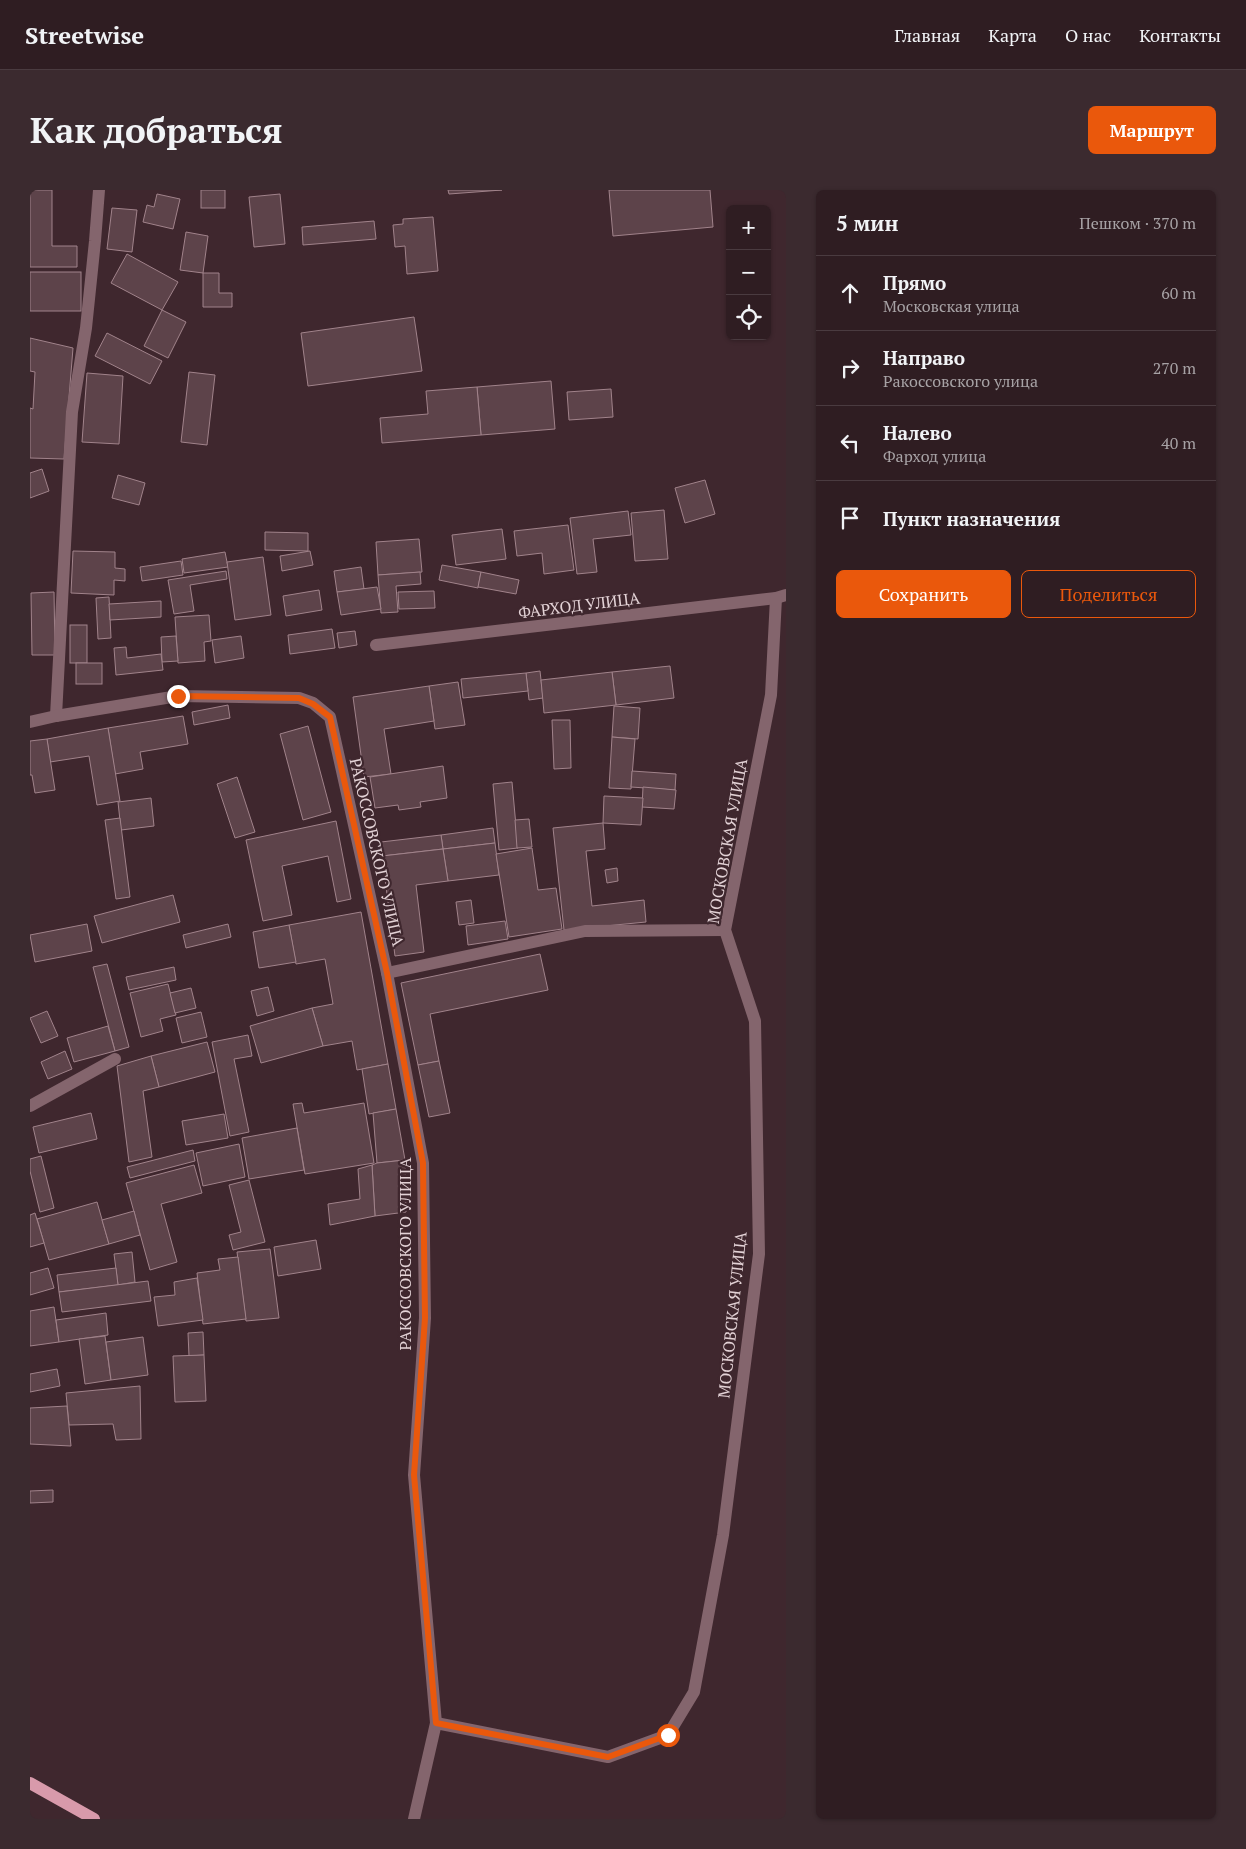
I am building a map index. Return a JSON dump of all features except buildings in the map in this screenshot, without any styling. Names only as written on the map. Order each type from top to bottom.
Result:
[{"type":"main road","points":[[30,1783],[94,1819]]},
{"type":"street","points":[[30,722],[56,716],[72,412],[86,328],[95,242],[98,190]]},
{"type":"street","name":"ФАРХОД УЛИЦА","points":[[376,645],[781,596]]},
{"type":"street","name":"МОСКОВСКАЯ УЛИЦА","points":[[436,1723],[608,1757],[668,1735],[694,1692],[723,1535],[758,1254],[755,1020],[726,930],[771,695],[781,596]]},
{"type":"street","name":"РАКОССОВСКОГО УЛИЦА","points":[[56,716],[178,696],[299,698],[313,704],[330,717],[387,973],[423,1163],[425,1318],[414,1475],[436,1723],[414,1819]]},
{"type":"street","points":[[387,973],[585,931],[726,930]]},
{"type":"street","points":[[30,1106],[115,1059]]},
{"type":"route","points":[[178,696],[299,698],[313,704],[330,717],[387,973],[423,1163],[425,1318],[414,1475],[436,1723],[608,1757],[668,1735]]}]
